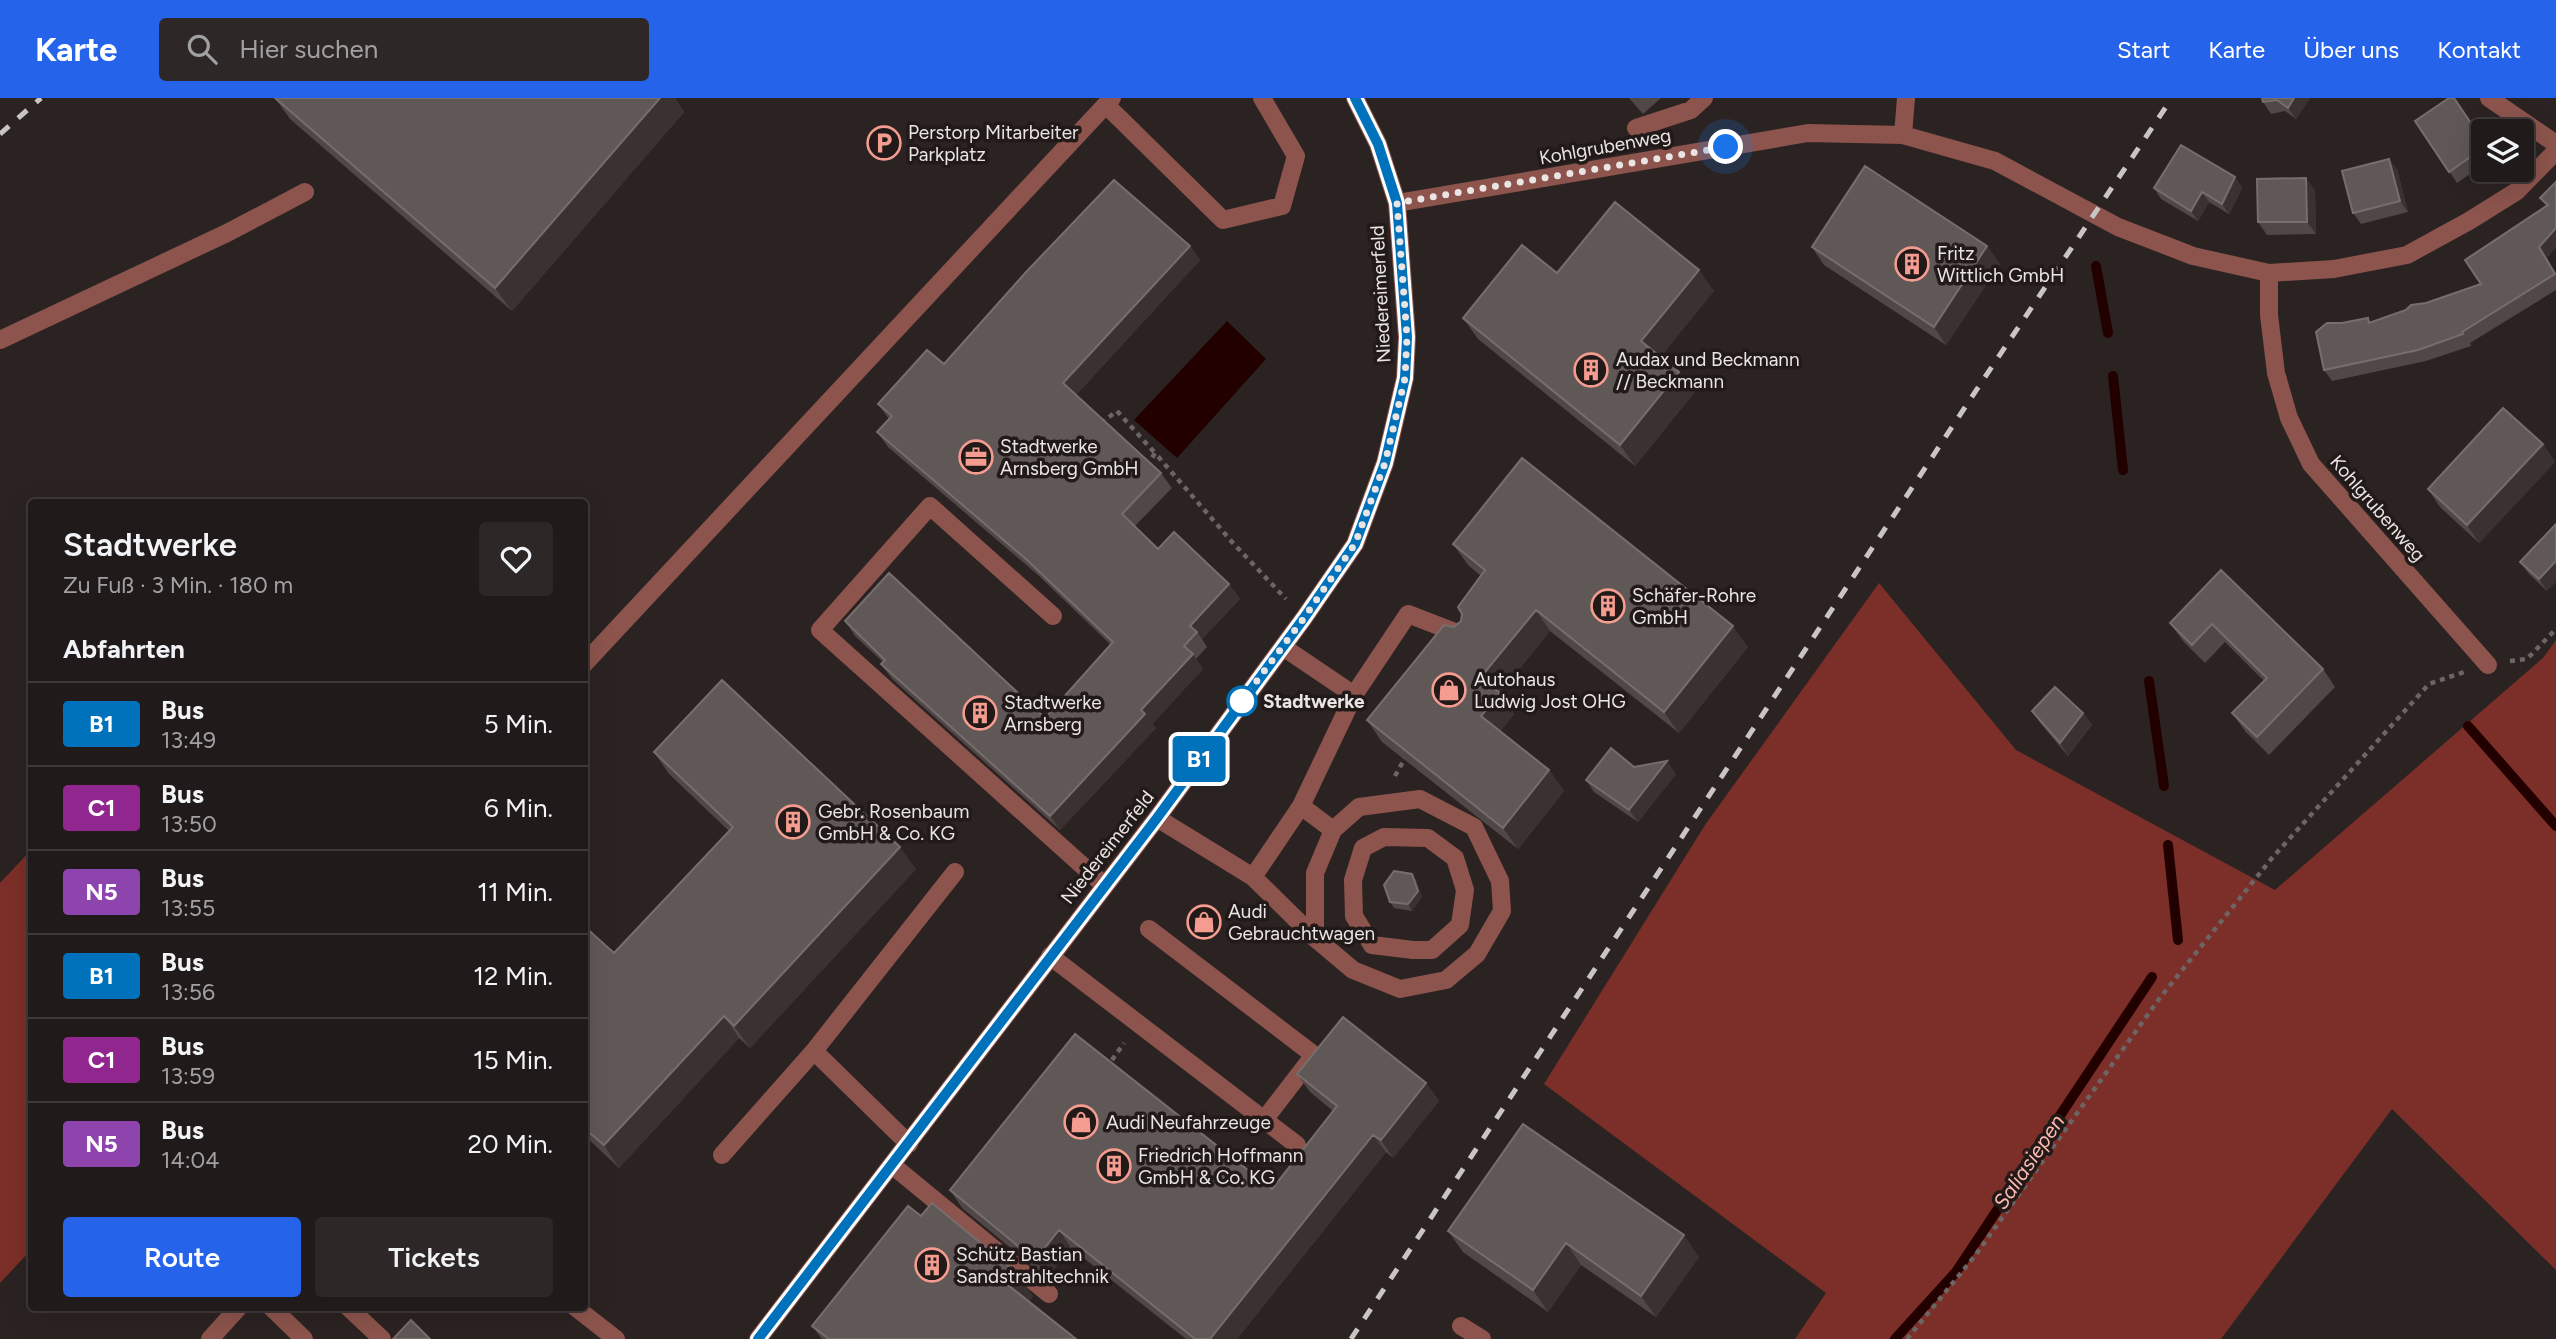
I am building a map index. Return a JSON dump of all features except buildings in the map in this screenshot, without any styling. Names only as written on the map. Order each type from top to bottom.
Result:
[{"type":"street","points":[[588,660],[1109,101],[1223,220],[1282,206],[1296,156],[1262,98]]},
{"type":"street","name":"Niedereimerfeld","points":[[758,1339],[1157,818],[1355,544],[1385,463],[1405,378],[1406,331],[1397,203],[1378,144],[1354,98]]},
{"type":"street","points":[[1636,128],[1691,110],[1704,98]]},
{"type":"street","points":[[1903,135],[1906,98]]},
{"type":"street","points":[[2489,98],[2556,144]]},
{"type":"street","name":"Kohlgrubenweg","points":[[1397,203],[1808,133],[1903,135],[1995,161],[2118,228],[2193,256],[2269,273],[2334,269],[2407,255],[2517,191],[2556,151]]},
{"type":"street","points":[[0,340],[227,233],[305,192]]},
{"type":"street","name":"Kohlgrubenweg","points":[[2269,273],[2269,315],[2276,373],[2289,418],[2311,464],[2488,665]]},
{"type":"street","points":[[1053,616],[930,506],[820,631],[1104,885]]},
{"type":"street","points":[[1253,877],[1301,806],[1354,695],[1408,614],[1466,636]]},
{"type":"street","points":[[1283,647],[1354,695]]},
{"type":"street","points":[[1157,818],[1253,877],[1315,938],[1353,970],[1400,989],[1446,981],[1477,954],[1502,911],[1500,881],[1474,827],[1420,799],[1359,807],[1333,831],[1315,873],[1315,938]]},
{"type":"street","points":[[1301,806],[1333,831]]},
{"type":"street","points":[[1384,837],[1428,838],[1455,858],[1465,890],[1460,925],[1432,950],[1372,945],[1354,916],[1353,880],[1363,848],[1384,837]]},
{"type":"street","points":[[722,1155],[814,1051],[955,872]]},
{"type":"street","points":[[1149,929],[1314,1055],[1264,1120]]},
{"type":"street","points":[[1353,970],[1372,945]]},
{"type":"street","points":[[1050,956],[1297,1145]]},
{"type":"street","points":[[814,1051],[909,1144]]},
{"type":"street","points":[[892,1165],[1049,1294]]},
{"type":"street","points":[[210,1339],[235,1311]]},
{"type":"street","points":[[275,1311],[304,1339]]},
{"type":"street","points":[[352,1311],[382,1339]]},
{"type":"street","points":[[580,1311],[616,1339]]},
{"type":"street","points":[[1461,1326],[1482,1339]]},
{"type":"path","points":[[1096,430],[1117,411],[1233,543],[1304,618]]},
{"type":"path","points":[[1146,467],[1155,453]]},
{"type":"path","points":[[1907,1339],[1974,1257],[2159,999],[2272,858],[2429,684],[2488,665],[2527,659],[2556,629]]},
{"type":"shaded area","points":[[1227,321],[1266,359],[1177,458],[1134,420]]},
{"type":"shaded area","points":[[1879,583],[2016,750],[2275,890],[2543,658],[2556,640],[2556,1270],[2392,1109],[2221,1339],[1795,1339],[1826,1293],[1544,1084],[1705,825]]},
{"type":"shaded area","points":[[28,853],[28,1253],[0,1283],[0,883]]},
{"type":"waterway","name":"Saliasiepen","points":[[2096,266],[2108,333]]},
{"type":"waterway","name":"Saliasiepen","points":[[2113,376],[2123,470]]},
{"type":"waterway","name":"Saliasiepen","points":[[2149,681],[2164,786]]},
{"type":"waterway","points":[[2468,726],[2556,826]]},
{"type":"waterway","name":"Saliasiepen","points":[[2168,845],[2178,940]]},
{"type":"waterway","name":"Saliasiepen","points":[[1895,1339],[1956,1272],[2152,977]]},
{"type":"railway","points":[[0,134],[41,98]]},
{"type":"railway","points":[[1351,1339],[2172,98]]},
{"type":"bus line","name":"B1","points":[[758,1339],[1157,818],[1355,544],[1385,463],[1405,378],[1407,337],[1397,203],[1378,144],[1355,98]]},
{"type":"place","name":"Perstorp Mitarbeiter Parkplatz","points":[[884,143]]},
{"type":"place","name":"Fritz Wittlich GmbH","points":[[1912,264]]},
{"type":"place","name":"Audax und Beckmann // Beckmann","points":[[1591,370]]},
{"type":"place","name":"Stadtwerke Arnsberg GmbH","points":[[976,457]]},
{"type":"place","name":"Schäfer-Rohre GmbH","points":[[1608,606]]},
{"type":"place","name":"Autohaus Ludwig Jost OHG","points":[[1449,690]]},
{"type":"place","name":"Stadtwerke","points":[[1242,701]]},
{"type":"place","name":"Stadtwerke Arnsberg","points":[[980,713]]},
{"type":"place","name":"Gebr. Rosenbaum GmbH & Co. KG","points":[[793,822]]},
{"type":"place","name":"Audi Gebrauchtwagen","points":[[1204,922]]},
{"type":"place","name":"Audi Neufahrzeuge","points":[[1081,1122]]},
{"type":"place","name":"Friedrich Hoffmann GmbH & Co. KG","points":[[1114,1166]]},
{"type":"place","name":"Schütz Bastian Sandstrahltechnik","points":[[932,1265]]},
{"type":"route","points":[[1242,701],[1238,706],[1355,544],[1385,463],[1405,378],[1407,337],[1397,203],[1726,147]]}]
